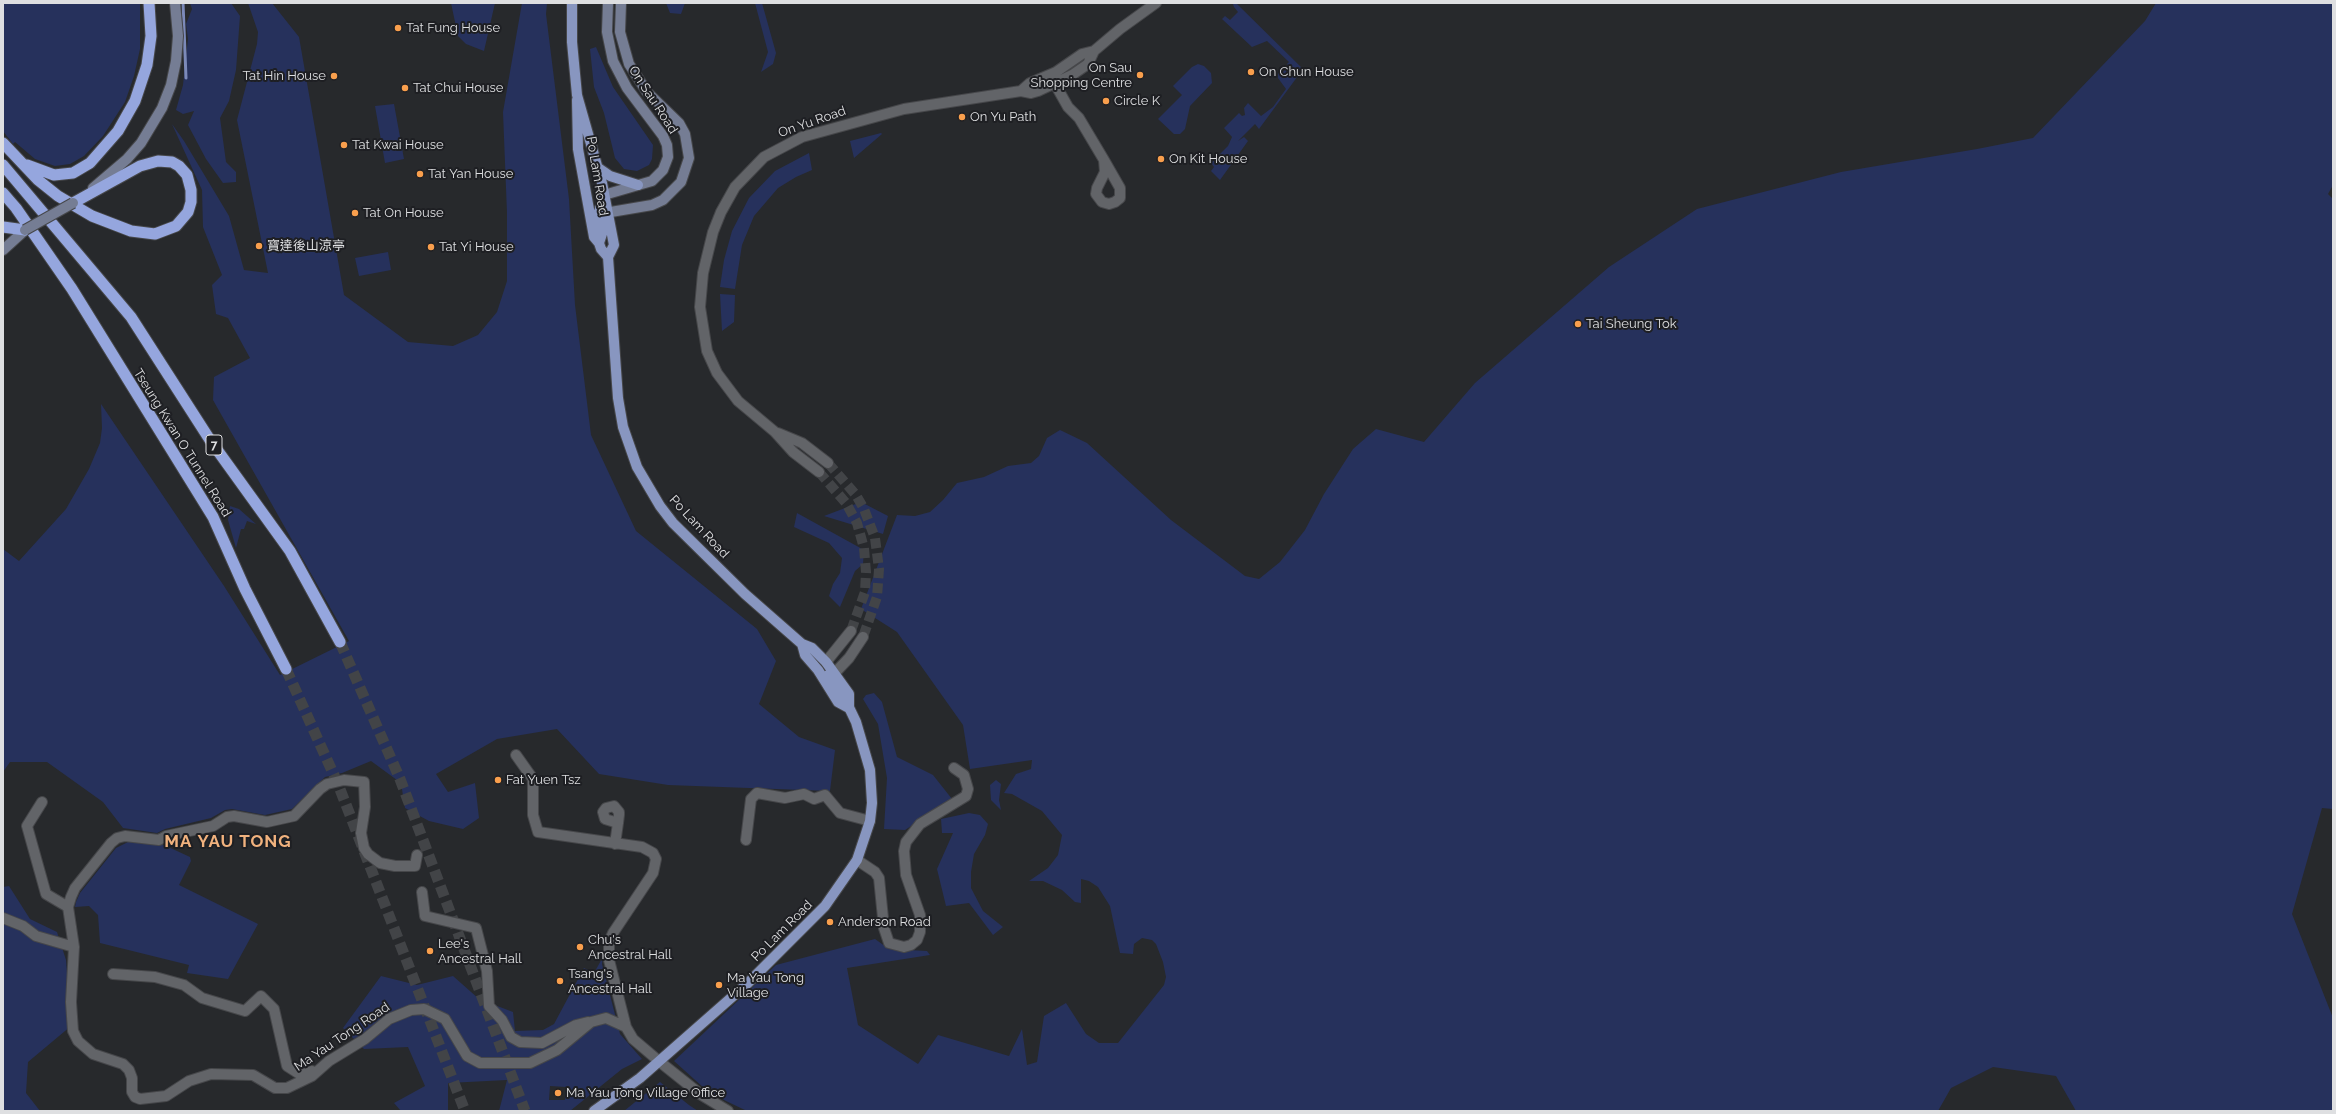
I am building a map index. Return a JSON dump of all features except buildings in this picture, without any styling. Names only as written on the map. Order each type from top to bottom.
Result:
[{"type":"highway","points":[[6,147],[31,168],[54,175],[63,175],[78,171],[100,153],[126,118],[143,79],[151,36],[149,3]]},
{"type":"highway","points":[[6,147],[48,188],[83,211],[104,222],[135,232],[150,234],[166,232],[181,222],[188,212],[192,196],[189,179],[182,169],[172,162],[158,161],[140,166],[73,203]]},
{"type":"highway","name":"Tseung Kwan O Tunnel Road","points":[[3,165],[55,229],[131,317],[210,440],[290,551],[340,642]]},
{"type":"highway","name":"Tseung Kwan O Tunnel Road","points":[[3,193],[39,241],[72,289],[213,517],[244,589],[286,669]]},
{"type":"highway","points":[[3,227],[25,230]]},
{"type":"main road","points":[[3,250],[25,230],[73,203],[111,174],[141,143],[162,108],[171,85],[176,61],[178,36],[175,3]]},
{"type":"main road","name":"Po Lam Road","points":[[572,3],[572,42],[578,95],[604,195],[594,237],[600,243],[601,249],[608,257]]},
{"type":"main road","name":"On Sau Road","points":[[604,195],[652,181],[660,174],[666,163],[667,145],[663,136],[630,92],[617,70],[608,41],[608,3]]},
{"type":"main road","name":"On Sau Road","points":[[599,215],[652,205],[663,200],[681,182],[689,158],[685,134],[679,123],[647,92],[629,64],[620,32],[621,3]]},
{"type":"main road","name":"Po Lam Road","points":[[578,95],[576,115],[578,149],[599,215],[614,245],[608,257],[618,398],[623,427],[637,467],[660,506],[673,523],[745,594],[802,644],[830,658],[830,678]]},
{"type":"main road","points":[[597,167],[614,177],[638,185]]},
{"type":"main road","name":"Po Lam Road","points":[[594,1111],[634,1084],[748,983],[807,925],[836,893],[857,860],[870,821],[872,803],[870,770],[860,735],[849,708],[830,678],[805,655],[802,644]]},
{"type":"street","name":"On Yu Road","points":[[819,472],[793,452],[775,432],[750,413],[730,393],[711,361],[703,336],[701,290],[706,255],[720,212],[735,187],[764,157],[802,137],[904,109],[1021,91],[1031,93],[1055,78],[1088,64],[1094,51],[1134,17],[1156,3]]},
{"type":"street","points":[[1055,78],[1076,106],[1079,118],[1119,185],[1121,191],[1120,198],[1115,202],[1105,204],[1096,194],[1097,188],[1105,172],[1104,160]]},
{"type":"street","points":[[1101,182],[1108,179],[1119,185]]},
{"type":"street","name":"On Yu Road","points":[[775,432],[802,443],[828,463]]},
{"type":"street","points":[[830,658],[851,631]]},
{"type":"street","points":[[830,678],[849,658],[862,637]]},
{"type":"street","points":[[516,755],[533,779],[533,815],[538,832],[648,849],[656,859],[653,873],[613,933],[609,942],[609,960],[626,1027],[633,1039],[660,1062],[700,1094],[728,1111]]},
{"type":"street","points":[[857,860],[875,872],[879,878],[884,928],[889,943],[904,947],[911,945],[917,940],[920,932],[920,915],[906,875],[904,851],[906,842],[920,824],[966,796],[968,790],[964,775],[954,768]]},
{"type":"street","points":[[3,918],[23,926],[36,936],[74,947],[68,907],[75,888],[111,843],[117,838],[125,836],[159,840],[166,836],[213,826],[227,817],[234,816],[267,822],[294,816],[320,789],[327,784],[344,780],[364,782],[365,807],[362,824],[362,840],[364,848],[373,860],[388,865],[415,866],[417,855]]},
{"type":"street","points":[[746,840],[751,799],[758,792],[785,798],[804,794],[814,798],[825,795],[840,813],[870,821]]},
{"type":"street","points":[[42,802],[27,826],[46,894],[68,907]]},
{"type":"street","points":[[615,844],[618,823]]},
{"type":"street","points":[[422,892],[425,916],[476,928],[487,971],[489,1006],[502,1020],[511,1037],[520,1042],[542,1043],[576,1025],[606,1018],[626,1027]]},
{"type":"street","name":"Ma Yau Tong Road","points":[[74,947],[71,1002],[73,1031],[85,1049],[93,1054],[123,1064],[129,1070],[135,1097],[147,1099],[166,1096],[189,1081],[211,1074],[253,1075],[275,1088],[287,1088],[312,1076],[329,1061],[365,1039],[389,1019],[411,1010],[424,1009],[445,1019],[467,1056],[480,1063],[530,1063],[556,1050],[591,1022]]},
{"type":"street","points":[[113,974],[155,977],[184,985],[202,998],[245,1011],[261,996],[274,1009],[287,1066],[301,1075],[329,1061]]},
{"type":"shaded area","points":[[3,3],[140,3],[140,49],[134,76],[125,102],[103,136],[84,156],[70,164],[55,166],[35,159],[15,142],[13,144],[3,131]]},
{"type":"shaded area","points":[[190,3],[231,3],[240,16],[236,70],[229,101],[220,118],[226,162],[236,172],[236,182],[223,183],[206,159],[188,125],[194,111],[183,114],[176,110],[183,85],[188,39],[186,24],[192,9]]},
{"type":"shaded area","points":[[248,3],[272,3],[299,37],[344,295],[408,342],[453,346],[478,335],[497,312],[507,281],[507,213],[503,112],[522,3],[547,3],[546,14],[569,199],[575,305],[591,435],[636,531],[757,629],[776,661],[759,704],[799,737],[835,750],[830,791],[668,785],[599,774],[557,729],[497,739],[436,774],[448,792],[475,783],[479,818],[463,829],[429,821],[405,808],[401,783],[371,761],[342,773],[325,777],[292,809],[265,815],[232,809],[225,810],[211,818],[165,829],[157,833],[123,828],[103,802],[47,762],[10,762],[3,772],[3,549],[19,561],[66,509],[89,469],[100,443],[102,428],[101,404],[224,586],[280,675],[349,641],[213,400],[214,377],[250,358],[228,318],[216,314],[212,285],[222,275],[203,227],[202,190],[172,124],[184,141],[229,216],[244,270],[268,273],[237,120],[257,44],[258,32]]},
{"type":"shaded area","points":[[451,3],[495,3],[484,51],[466,44],[458,36]]},
{"type":"shaded area","points":[[666,3],[685,3],[681,14],[670,13]]},
{"type":"shaded area","points":[[755,3],[762,3],[776,53],[773,64],[761,72],[768,52]]},
{"type":"shaded area","points":[[1236,3],[1303,69],[1259,129],[1255,124],[1238,141],[1244,137],[1248,141],[1220,180],[1211,171],[1214,167],[1211,163],[1228,146],[1232,137],[1224,128],[1239,113],[1242,116],[1245,115],[1244,108],[1248,103],[1261,116],[1273,107],[1286,89],[1278,78],[1278,73],[1280,71],[1283,72],[1289,66],[1287,64],[1289,62],[1267,41],[1252,47],[1222,19],[1225,16],[1230,20],[1238,12],[1233,4]]},
{"type":"shaded area","points":[[2156,3],[2333,3],[2333,185],[2328,194],[2333,199],[2333,809],[2322,808],[2292,914],[2333,1018],[2333,1111],[2076,1111],[2056,1076],[1993,1067],[1951,1088],[1938,1111],[747,1111],[704,1088],[674,1061],[776,965],[875,939],[889,949],[927,951],[930,955],[847,968],[858,1025],[918,1064],[938,1035],[1009,1056],[1022,1029],[1027,1065],[1037,1062],[1044,1016],[1066,1003],[1086,1034],[1099,1043],[1118,1043],[1164,985],[1166,977],[1163,962],[1156,944],[1152,940],[1142,938],[1134,944],[1133,954],[1120,953],[1110,906],[1098,887],[1089,881],[1081,879],[1081,903],[1075,902],[1062,890],[1043,881],[1029,881],[1048,868],[1058,855],[1062,835],[1042,811],[1012,794],[1004,793],[1016,774],[1031,769],[1032,760],[970,769],[963,725],[897,632],[861,609],[897,515],[915,516],[930,512],[943,500],[957,483],[984,477],[1008,466],[1031,463],[1039,456],[1047,438],[1060,430],[1087,443],[1171,520],[1245,576],[1259,579],[1280,562],[1305,530],[1324,494],[1353,449],[1376,429],[1424,442],[1475,383],[1609,267],[1697,209],[1841,172],[2033,138],[2145,21]]},
{"type":"shaded area","points":[[596,47],[613,87],[653,145],[652,159],[649,165],[637,171],[624,169],[615,158],[604,113],[594,87],[590,49]]},
{"type":"shaded area","points":[[1198,64],[1204,66],[1211,73],[1212,83],[1190,106],[1185,129],[1180,134],[1174,134],[1158,119],[1182,95],[1173,86],[1192,67]]},
{"type":"shaded area","points":[[394,104],[404,159],[385,163],[375,106]]},
{"type":"shaded area","points":[[882,134],[854,158],[850,141]]},
{"type":"shaded area","points":[[809,153],[812,170],[796,177],[778,188],[754,216],[742,245],[735,289],[720,287],[724,260],[732,231],[749,198],[775,171]]},
{"type":"shaded area","points":[[388,252],[391,270],[359,276],[355,258]]},
{"type":"shaded area","points":[[720,294],[735,295],[734,322],[722,331]]},
{"type":"shaded area","points":[[861,502],[888,516],[883,534],[824,516]]},
{"type":"shaded area","points":[[230,506],[239,509],[256,524],[247,521],[244,529],[241,529],[236,548],[228,520]]},
{"type":"shaded area","points":[[797,513],[864,550],[863,564],[855,571],[840,607],[829,596],[833,584],[840,573],[842,558],[829,543],[794,527]]},
{"type":"shaded area","points":[[874,693],[882,702],[897,757],[933,775],[952,799],[905,830],[884,829],[887,778],[878,724],[863,699],[866,695]]},
{"type":"shaded area","points":[[996,780],[1001,784],[999,800],[1001,810],[991,800],[990,785]]},
{"type":"shaded area","points":[[969,813],[980,815],[988,824],[985,835],[974,854],[971,872],[971,888],[983,911],[1003,927],[993,935],[969,903],[946,906],[937,869],[953,833],[942,833],[941,819]]},
{"type":"shaded area","points":[[130,841],[164,845],[190,857],[191,861],[179,885],[258,924],[228,979],[187,973],[189,965],[100,943],[98,915],[89,906],[75,907],[76,902],[80,893],[116,848]]},
{"type":"shaded area","points":[[9,886],[30,919],[57,932],[66,960],[71,1026],[28,1062],[26,1093],[40,1111],[3,1111],[3,887]]},
{"type":"shaded area","points":[[603,957],[602,964],[620,1034],[642,1059],[622,1069],[570,1111],[499,1111],[507,1080],[448,1083],[448,1111],[401,1111],[394,1103],[425,1086],[408,1047],[364,1049],[343,1028],[381,976],[417,985],[453,976],[479,999],[513,1012],[515,1031],[543,1030],[554,1024],[584,968],[594,973]],"holes":[[[550,1086],[566,1087],[565,1100],[549,1100]]]},
{"type":"shaded area","points":[[660,1082],[689,1105],[698,1111],[624,1111]]},
{"type":"waterway","points":[[183,3],[186,78]]},
{"type":"tunnel","points":[[828,463],[856,495],[864,509],[875,538],[879,569],[877,597],[863,637]]},
{"type":"tunnel","points":[[819,472],[846,503],[857,523],[864,548],[866,572],[865,592],[851,631]]},
{"type":"tunnel","points":[[340,642],[400,779],[525,1111]]},
{"type":"tunnel","points":[[286,669],[338,784],[465,1111]]},
{"type":"place","name":"Tat Fung House","points":[[398,28]]},
{"type":"place","name":"On Chun House","points":[[1251,72]]},
{"type":"place","name":"On Sau Shopping Centre","points":[[1140,75]]},
{"type":"place","name":"Tat Hin House","points":[[334,76]]},
{"type":"place","name":"Tat Chui House","points":[[405,88]]},
{"type":"place","name":"Circle K","points":[[1106,101]]},
{"type":"place","name":"On Yu Path","points":[[962,117]]},
{"type":"place","name":"Tat Kwai House","points":[[344,145]]},
{"type":"place","name":"On Kit House","points":[[1161,159]]},
{"type":"place","name":"Tat Yan House","points":[[420,174]]},
{"type":"place","name":"Tat On House","points":[[355,213]]},
{"type":"place","name":"寶達後山涼亭","points":[[259,246]]},
{"type":"place","name":"Tat Yi House","points":[[431,247]]},
{"type":"place","name":"Tai Sheung Tok","points":[[1578,324]]},
{"type":"place","name":"Fat Yuen Tsz","points":[[498,780]]},
{"type":"place","name":"Anderson Road","points":[[830,922]]},
{"type":"place","name":"Chu's Ancestral Hall","points":[[580,947]]},
{"type":"place","name":"Lee's Ancestral Hall","points":[[430,951]]},
{"type":"place","name":"Tsang's Ancestral Hall","points":[[560,981]]},
{"type":"place","name":"Ma Yau Tong Village","points":[[719,985]]},
{"type":"place","name":"Ma Yau Tong Village Office","points":[[558,1093]]},
{"type":"district","name":"MA YAU TONG","points":[[228,842]]}]
